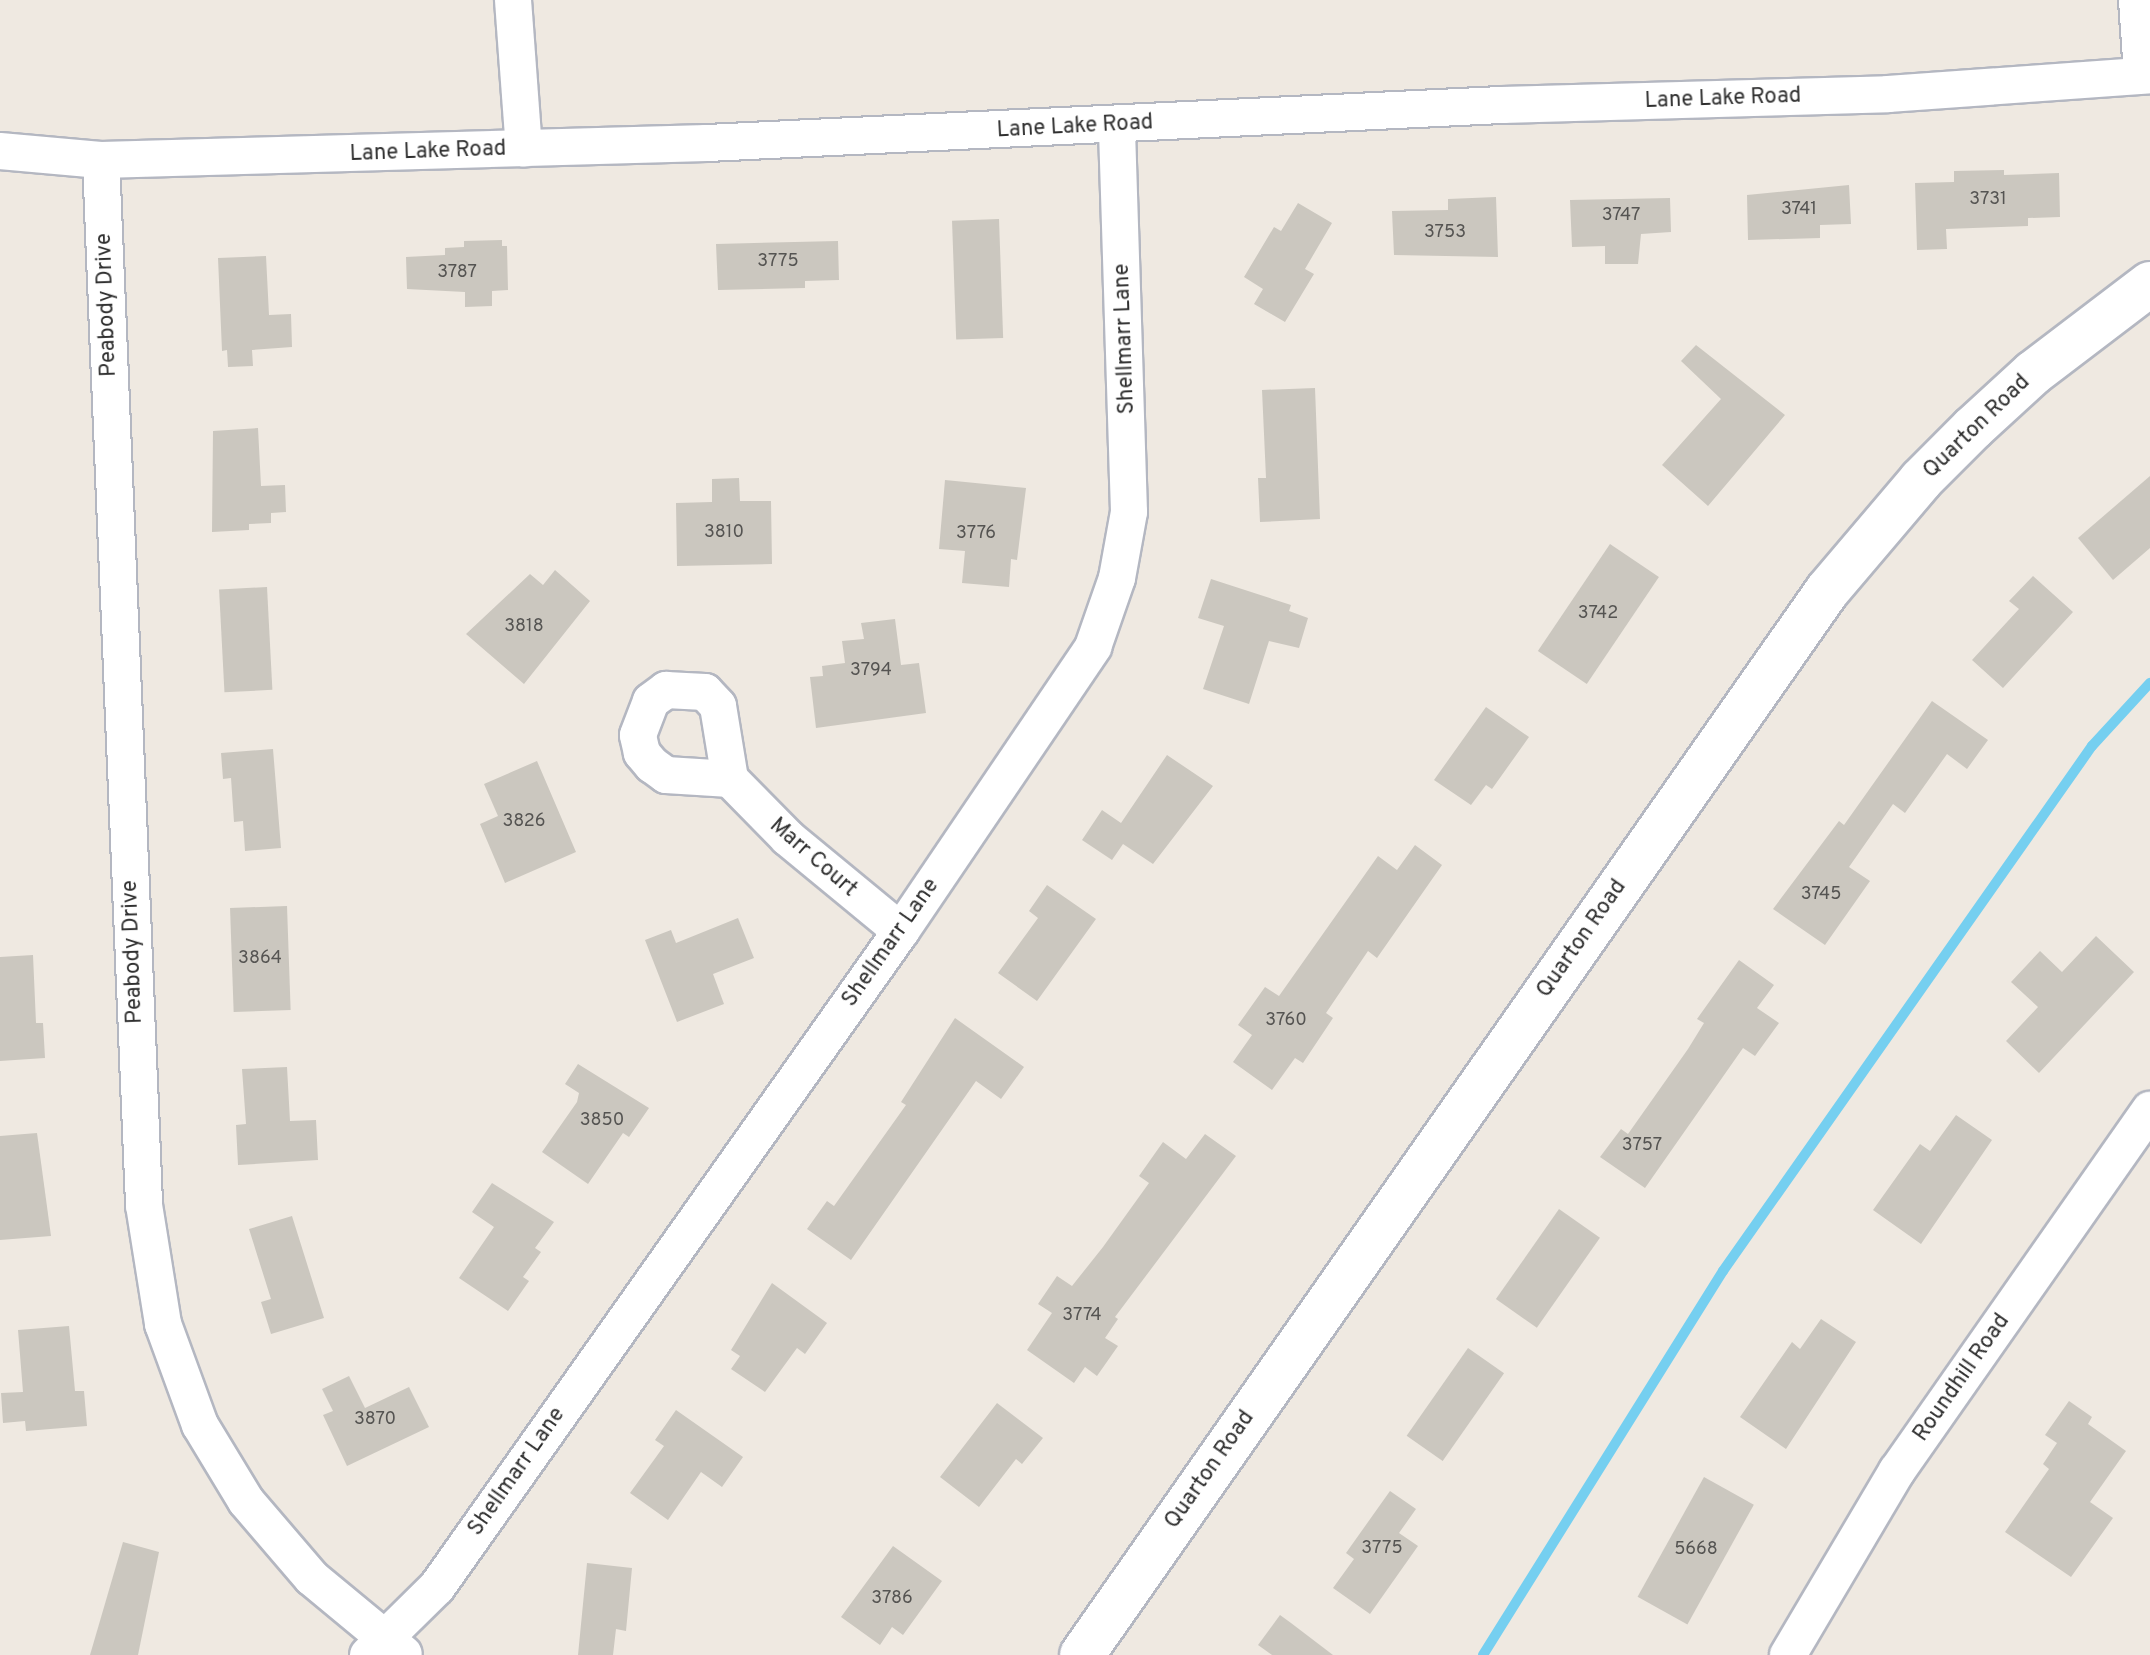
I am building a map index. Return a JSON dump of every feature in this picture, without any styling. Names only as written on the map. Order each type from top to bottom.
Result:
[{"type":"street","points":[[513,0],[524,149]]},
{"type":"street","points":[[2137,0],[2146,74]]},
{"type":"street","name":"Lane Lake Road","points":[[0,151],[101,160],[524,149],[1117,125],[1502,105],[1888,94],[2146,74]]},
{"type":"street","name":"Shellmarr Lane","points":[[386,1650],[437,1587],[901,931],[1093,647],[1117,578],[1129,512],[1131,462],[1117,125]]},
{"type":"street","name":"Peabody Drive","points":[[101,160],[132,946],[152,1269],[180,1379],[226,1472],[312,1578],[386,1650]]},
{"type":"street","name":"Quarton Road","points":[[1082,1655],[1827,591],[1921,480],[1973,428],[2033,373],[2150,284]]},
{"type":"street","name":"Marr Court","points":[[730,779],[831,876],[901,931]]},
{"type":"street","name":"Roundhill Road","points":[[1788,1655],[1897,1471],[2150,1110]]},
{"type":"building","points":[[2004,170],[2004,175],[2059,173],[2060,217],[2028,218],[2028,226],[1946,229],[1947,249],[1917,250],[1915,183],[1954,182],[1954,171]]},
{"type":"building","points":[[1849,185],[1851,224],[1820,225],[1820,238],[1748,240],[1747,195]]},
{"type":"building","points":[[1496,197],[1498,257],[1394,255],[1392,211],[1448,210],[1448,199]]},
{"type":"building","points":[[1670,198],[1671,232],[1641,234],[1638,264],[1605,264],[1605,246],[1572,247],[1570,200]]},
{"type":"building","points":[[1298,203],[1332,223],[1305,269],[1314,274],[1285,322],[1254,304],[1263,289],[1244,277],[1274,227],[1281,231]]},
{"type":"building","points":[[999,219],[1003,338],[956,340],[952,221]]},
{"type":"building","points":[[502,240],[502,246],[507,246],[508,290],[492,291],[492,306],[465,307],[465,292],[407,289],[406,257],[445,255],[445,248],[464,247],[464,241]]},
{"type":"building","points":[[838,241],[839,280],[805,281],[805,288],[718,290],[716,244]]},
{"type":"building","points":[[266,256],[269,315],[291,314],[292,347],[252,350],[253,366],[228,367],[227,350],[222,351],[218,258]]},
{"type":"building","points":[[1696,345],[1785,415],[1708,506],[1662,465],[1721,399],[1681,361]]},
{"type":"building","points":[[1315,388],[1320,519],[1260,522],[1258,478],[1266,478],[1262,390]]},
{"type":"building","points":[[258,428],[261,486],[285,485],[286,512],[271,513],[271,523],[249,524],[249,530],[212,532],[213,431]]},
{"type":"building","points":[[2150,476],[2150,548],[2113,580],[2078,538]]},
{"type":"building","points":[[739,478],[740,501],[771,501],[772,564],[677,566],[676,503],[712,502],[712,479]]},
{"type":"building","points":[[945,480],[1026,488],[1017,560],[1011,559],[1009,587],[962,583],[965,551],[939,549]]},
{"type":"building","points":[[1610,544],[1659,577],[1587,684],[1538,651]]},
{"type":"building","points":[[555,570],[590,601],[524,684],[466,634],[530,574],[543,585]]},
{"type":"building","points":[[2033,576],[2073,612],[2003,688],[1972,660],[2019,609],[2009,601]]},
{"type":"building","points":[[1211,579],[1291,605],[1289,611],[1308,618],[1299,648],[1269,641],[1249,704],[1203,689],[1224,626],[1198,618]]},
{"type":"building","points":[[267,587],[272,690],[224,692],[219,590]]},
{"type":"building","points":[[895,619],[901,665],[919,663],[926,713],[816,728],[810,677],[823,676],[822,666],[845,663],[842,641],[864,639],[861,623]]},
{"type":"building","points":[[1932,701],[1988,740],[1967,769],[1947,754],[1905,813],[1893,804],[1849,867],[1870,881],[1825,945],[1773,909],[1839,821],[1844,825]]},
{"type":"building","points":[[1486,707],[1529,737],[1492,789],[1486,785],[1471,805],[1434,780]]},
{"type":"building","points":[[273,749],[281,848],[245,851],[243,821],[234,822],[231,778],[223,779],[221,753]]},
{"type":"building","points":[[1167,755],[1213,786],[1153,864],[1123,844],[1112,860],[1082,840],[1102,810],[1121,823]]},
{"type":"building","points":[[537,761],[576,852],[505,883],[480,824],[498,816],[484,784]]},
{"type":"building","points":[[1415,845],[1442,865],[1377,958],[1368,951],[1326,1013],[1333,1018],[1303,1063],[1295,1058],[1272,1090],[1233,1062],[1252,1035],[1238,1025],[1265,987],[1279,996],[1378,856],[1397,870]]},
{"type":"building","points":[[1047,885],[1096,919],[1037,1001],[998,973],[1038,918],[1029,911]]},
{"type":"building","points":[[287,906],[291,1010],[234,1012],[230,908]]},
{"type":"building","points":[[738,918],[754,958],[713,974],[724,1004],[677,1022],[645,940],[671,930],[676,943]]},
{"type":"building","points":[[2096,936],[2134,972],[2039,1073],[2006,1041],[2038,1007],[2011,982],[2040,951],[2062,972]]},
{"type":"building","points":[[33,955],[36,1023],[43,1023],[45,1058],[0,1061],[0,957]]},
{"type":"building","points":[[1739,960],[1774,985],[1757,1008],[1779,1023],[1755,1056],[1743,1048],[1645,1188],[1600,1157],[1621,1129],[1628,1134],[1688,1049],[1704,1023],[1697,1019]]},
{"type":"building","points":[[955,1018],[1024,1067],[1001,1099],[976,1081],[851,1260],[807,1229],[827,1201],[834,1206],[906,1105],[901,1102]]},
{"type":"building","points":[[578,1064],[649,1108],[629,1137],[623,1133],[588,1184],[542,1152],[577,1102],[579,1093],[565,1084]]},
{"type":"building","points":[[287,1067],[290,1121],[316,1120],[318,1160],[238,1165],[236,1125],[246,1124],[242,1069]]},
{"type":"building","points":[[1956,1115],[1992,1140],[1921,1244],[1873,1210],[1920,1144],[1930,1151]]},
{"type":"building","points":[[37,1133],[51,1236],[0,1240],[0,1136]]},
{"type":"building","points":[[1205,1134],[1236,1156],[1115,1317],[1118,1319],[1105,1338],[1118,1346],[1097,1376],[1085,1367],[1074,1383],[1027,1350],[1052,1313],[1038,1304],[1057,1276],[1072,1286],[1103,1247],[1149,1183],[1139,1176],[1163,1142],[1186,1159]]},
{"type":"building","points":[[492,1183],[554,1222],[535,1248],[541,1252],[523,1277],[529,1281],[508,1311],[459,1278],[494,1227],[472,1212]]},
{"type":"building","points":[[1559,1209],[1600,1238],[1537,1328],[1496,1299]]},
{"type":"building","points":[[292,1216],[324,1318],[271,1334],[261,1302],[271,1299],[249,1229]]},
{"type":"building","points":[[772,1283],[827,1323],[805,1354],[797,1348],[765,1392],[731,1369],[740,1356],[731,1350]]},
{"type":"building","points":[[1821,1319],[1856,1342],[1786,1449],[1740,1417],[1792,1342],[1800,1349]]},
{"type":"building","points":[[69,1326],[75,1391],[84,1391],[87,1426],[26,1431],[25,1421],[3,1423],[1,1393],[23,1392],[18,1330]]},
{"type":"building","points":[[1468,1348],[1504,1373],[1443,1461],[1407,1436]]},
{"type":"building","points":[[349,1376],[365,1408],[409,1387],[429,1427],[347,1466],[323,1415],[333,1411],[322,1389]]},
{"type":"building","points":[[2069,1401],[2092,1417],[2088,1424],[2126,1451],[2090,1502],[2113,1518],[2071,1577],[2005,1532],[2049,1469],[2043,1464],[2057,1443],[2045,1435]]},
{"type":"building","points":[[997,1403],[1043,1438],[1022,1464],[1016,1459],[979,1507],[940,1477]]},
{"type":"building","points":[[676,1410],[743,1457],[722,1487],[701,1472],[668,1520],[630,1493],[664,1446],[655,1440]]},
{"type":"building","points":[[1704,1477],[1754,1505],[1687,1624],[1638,1597]]},
{"type":"building","points":[[1390,1491],[1416,1509],[1399,1533],[1418,1546],[1370,1614],[1333,1588],[1354,1559],[1346,1553]]},
{"type":"building","points":[[123,1542],[159,1552],[138,1655],[90,1655]]},
{"type":"building","points":[[893,1546],[942,1581],[903,1635],[892,1627],[880,1645],[841,1617]]},
{"type":"building","points":[[587,1563],[632,1568],[626,1631],[616,1629],[613,1655],[578,1655]]},
{"type":"building","points":[[1280,1615],[1333,1655],[1272,1655],[1258,1645]]},
{"type":"waterway","points":[[1483,1655],[1723,1271],[2092,746],[2150,683]]}]
